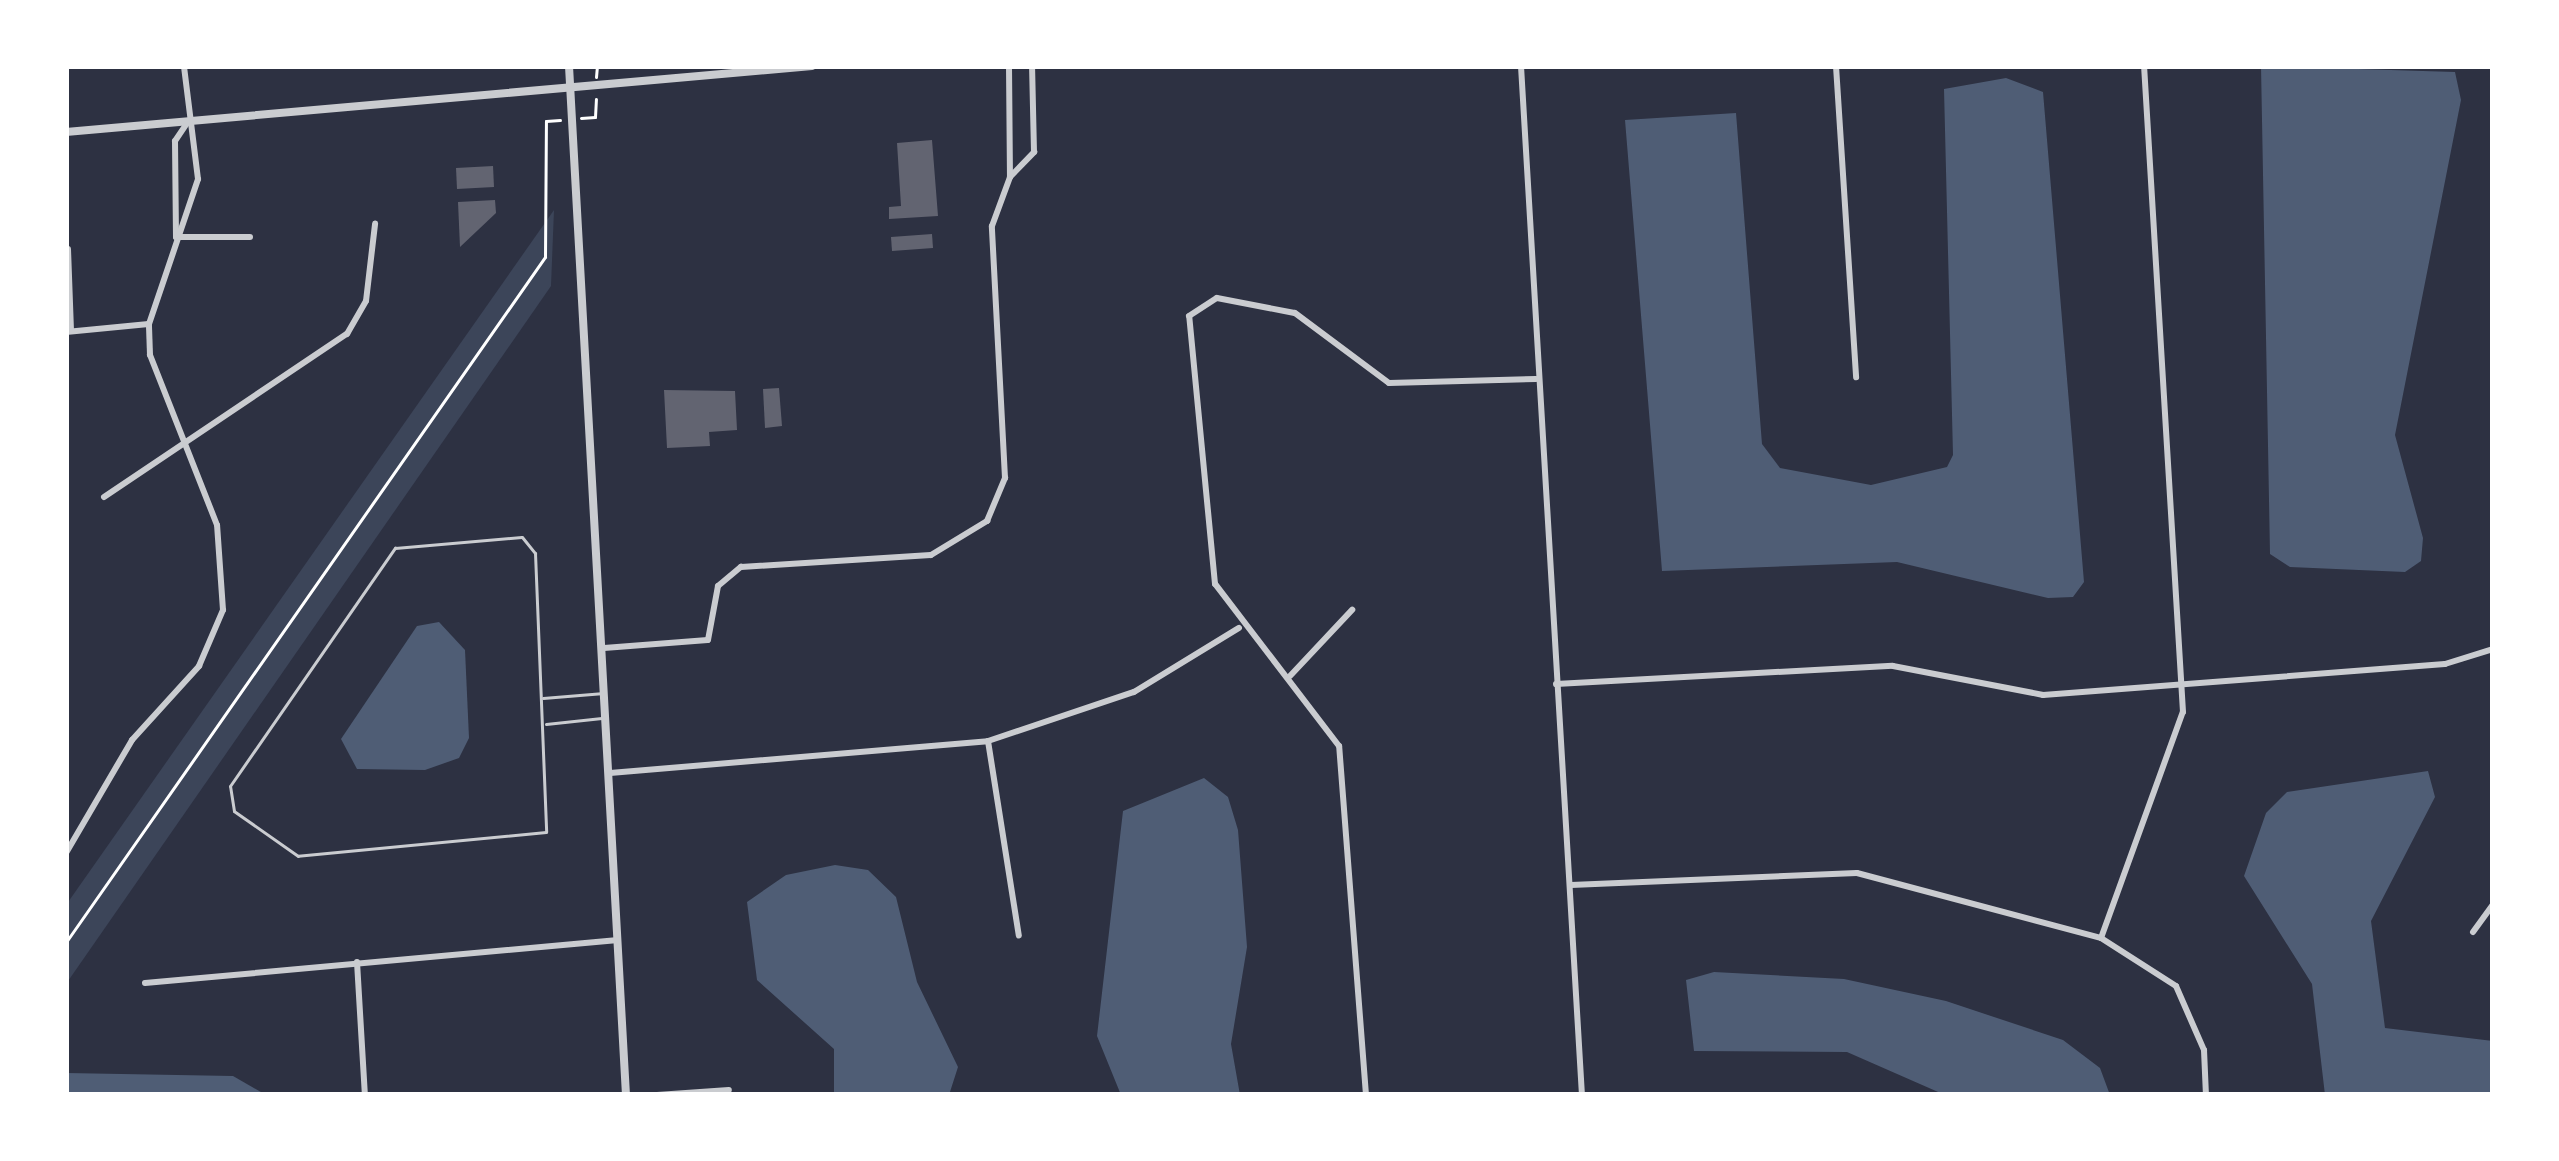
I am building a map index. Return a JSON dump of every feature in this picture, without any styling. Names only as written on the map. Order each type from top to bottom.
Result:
[{"type":"street","points":[[176,237],[193,220],[197,179],[184,66]]},
{"type":"street","points":[[568,66],[626,1095]]},
{"type":"street","points":[[66,132],[812,66]]},
{"type":"street","points":[[604,648],[708,640],[718,586],[741,567],[931,555],[987,521],[1006,469],[992,226],[1010,177],[1009,66]]},
{"type":"street","points":[[1010,177],[1034,152],[1032,66]]},
{"type":"street","points":[[1520,66],[1582,1095]]},
{"type":"street","points":[[1836,66],[1856,376]]},
{"type":"street","points":[[2101,938],[2174,753],[2182,681],[2144,66]]},
{"type":"street","points":[[66,853],[132,740],[217,632],[218,525],[155,378],[149,324],[176,237],[175,141],[188,122]]},
{"type":"street","points":[[104,497],[347,334],[366,301],[375,224]]},
{"type":"street","points":[[176,237],[250,237]]},
{"type":"street","points":[[68,249],[69,331],[149,324]]},
{"type":"street","points":[[1366,1095],[1340,746],[1290,676],[1239,628],[1202,531],[1193,304],[1295,313],[1389,382],[1536,379]]},
{"type":"street","points":[[1290,676],[1352,610]]},
{"type":"street","points":[[610,773],[988,741],[1135,692],[1239,628]]},
{"type":"street","points":[[1556,684],[1892,666],[2013,695],[2445,664],[2493,649]]},
{"type":"street","points":[[988,741],[1019,936]]},
{"type":"street","points":[[1570,885],[1857,872],[2101,938],[2176,986],[2204,1050],[2206,1095]]},
{"type":"street","points":[[2473,932],[2493,904]]},
{"type":"street","points":[[145,982],[618,940]]},
{"type":"street","points":[[357,962],[365,1095]]},
{"type":"street","points":[[657,1095],[729,1090]]},
{"type":"lane","points":[[532,543],[544,724],[551,823],[535,836],[298,856],[230,800],[401,544],[532,543]]},
{"type":"lane","points":[[543,698],[605,692]]},
{"type":"lane","points":[[544,724],[607,718]]},
{"type":"path","points":[[66,942],[545,257],[546,121],[595,117],[597,66]]},
{"type":"shaded area","points":[[2261,66],[2455,72],[2461,100],[2395,435],[2423,538],[2421,561],[2405,572],[2290,567],[2270,554]]},
{"type":"shaded area","points":[[2006,78],[2043,92],[2084,582],[2073,597],[2048,598],[1897,562],[1662,571],[1625,120],[1736,113],[1762,444],[1780,468],[1871,485],[1947,467],[1953,455],[1944,89]]},
{"type":"shaded area","points":[[554,210],[551,286],[66,984],[66,905]]},
{"type":"shaded area","points":[[439,622],[465,650],[469,738],[459,758],[425,770],[357,769],[341,739],[417,626]]},
{"type":"shaded area","points":[[2428,771],[2435,797],[2371,921],[2385,1028],[2493,1041],[2493,1095],[2325,1095],[2312,984],[2244,876],[2266,813],[2287,792]]},
{"type":"shaded area","points":[[1204,778],[1228,797],[1238,830],[1247,947],[1231,1044],[1240,1095],[1121,1095],[1097,1036],[1123,811]]},
{"type":"shaded area","points":[[835,865],[868,870],[896,897],[917,982],[958,1067],[949,1095],[834,1095],[834,1049],[757,980],[747,902],[786,875]]},
{"type":"shaded area","points":[[1714,972],[1844,979],[1946,1001],[2063,1040],[2100,1068],[2110,1095],[1945,1095],[1847,1052],[1694,1051],[1686,980]]},
{"type":"shaded area","points":[[66,1073],[233,1076],[266,1095],[66,1095]]},
{"type":"building","points":[[932,140],[938,216],[889,219],[889,207],[901,206],[897,143]]},
{"type":"building","points":[[493,166],[494,187],[457,189],[456,168]]},
{"type":"building","points":[[495,200],[496,213],[460,247],[458,202]]},
{"type":"building","points":[[932,234],[933,248],[892,251],[891,237]]},
{"type":"building","points":[[779,388],[782,426],[765,428],[763,389]]},
{"type":"building","points":[[664,390],[735,391],[737,430],[709,432],[710,446],[667,448]]}]
